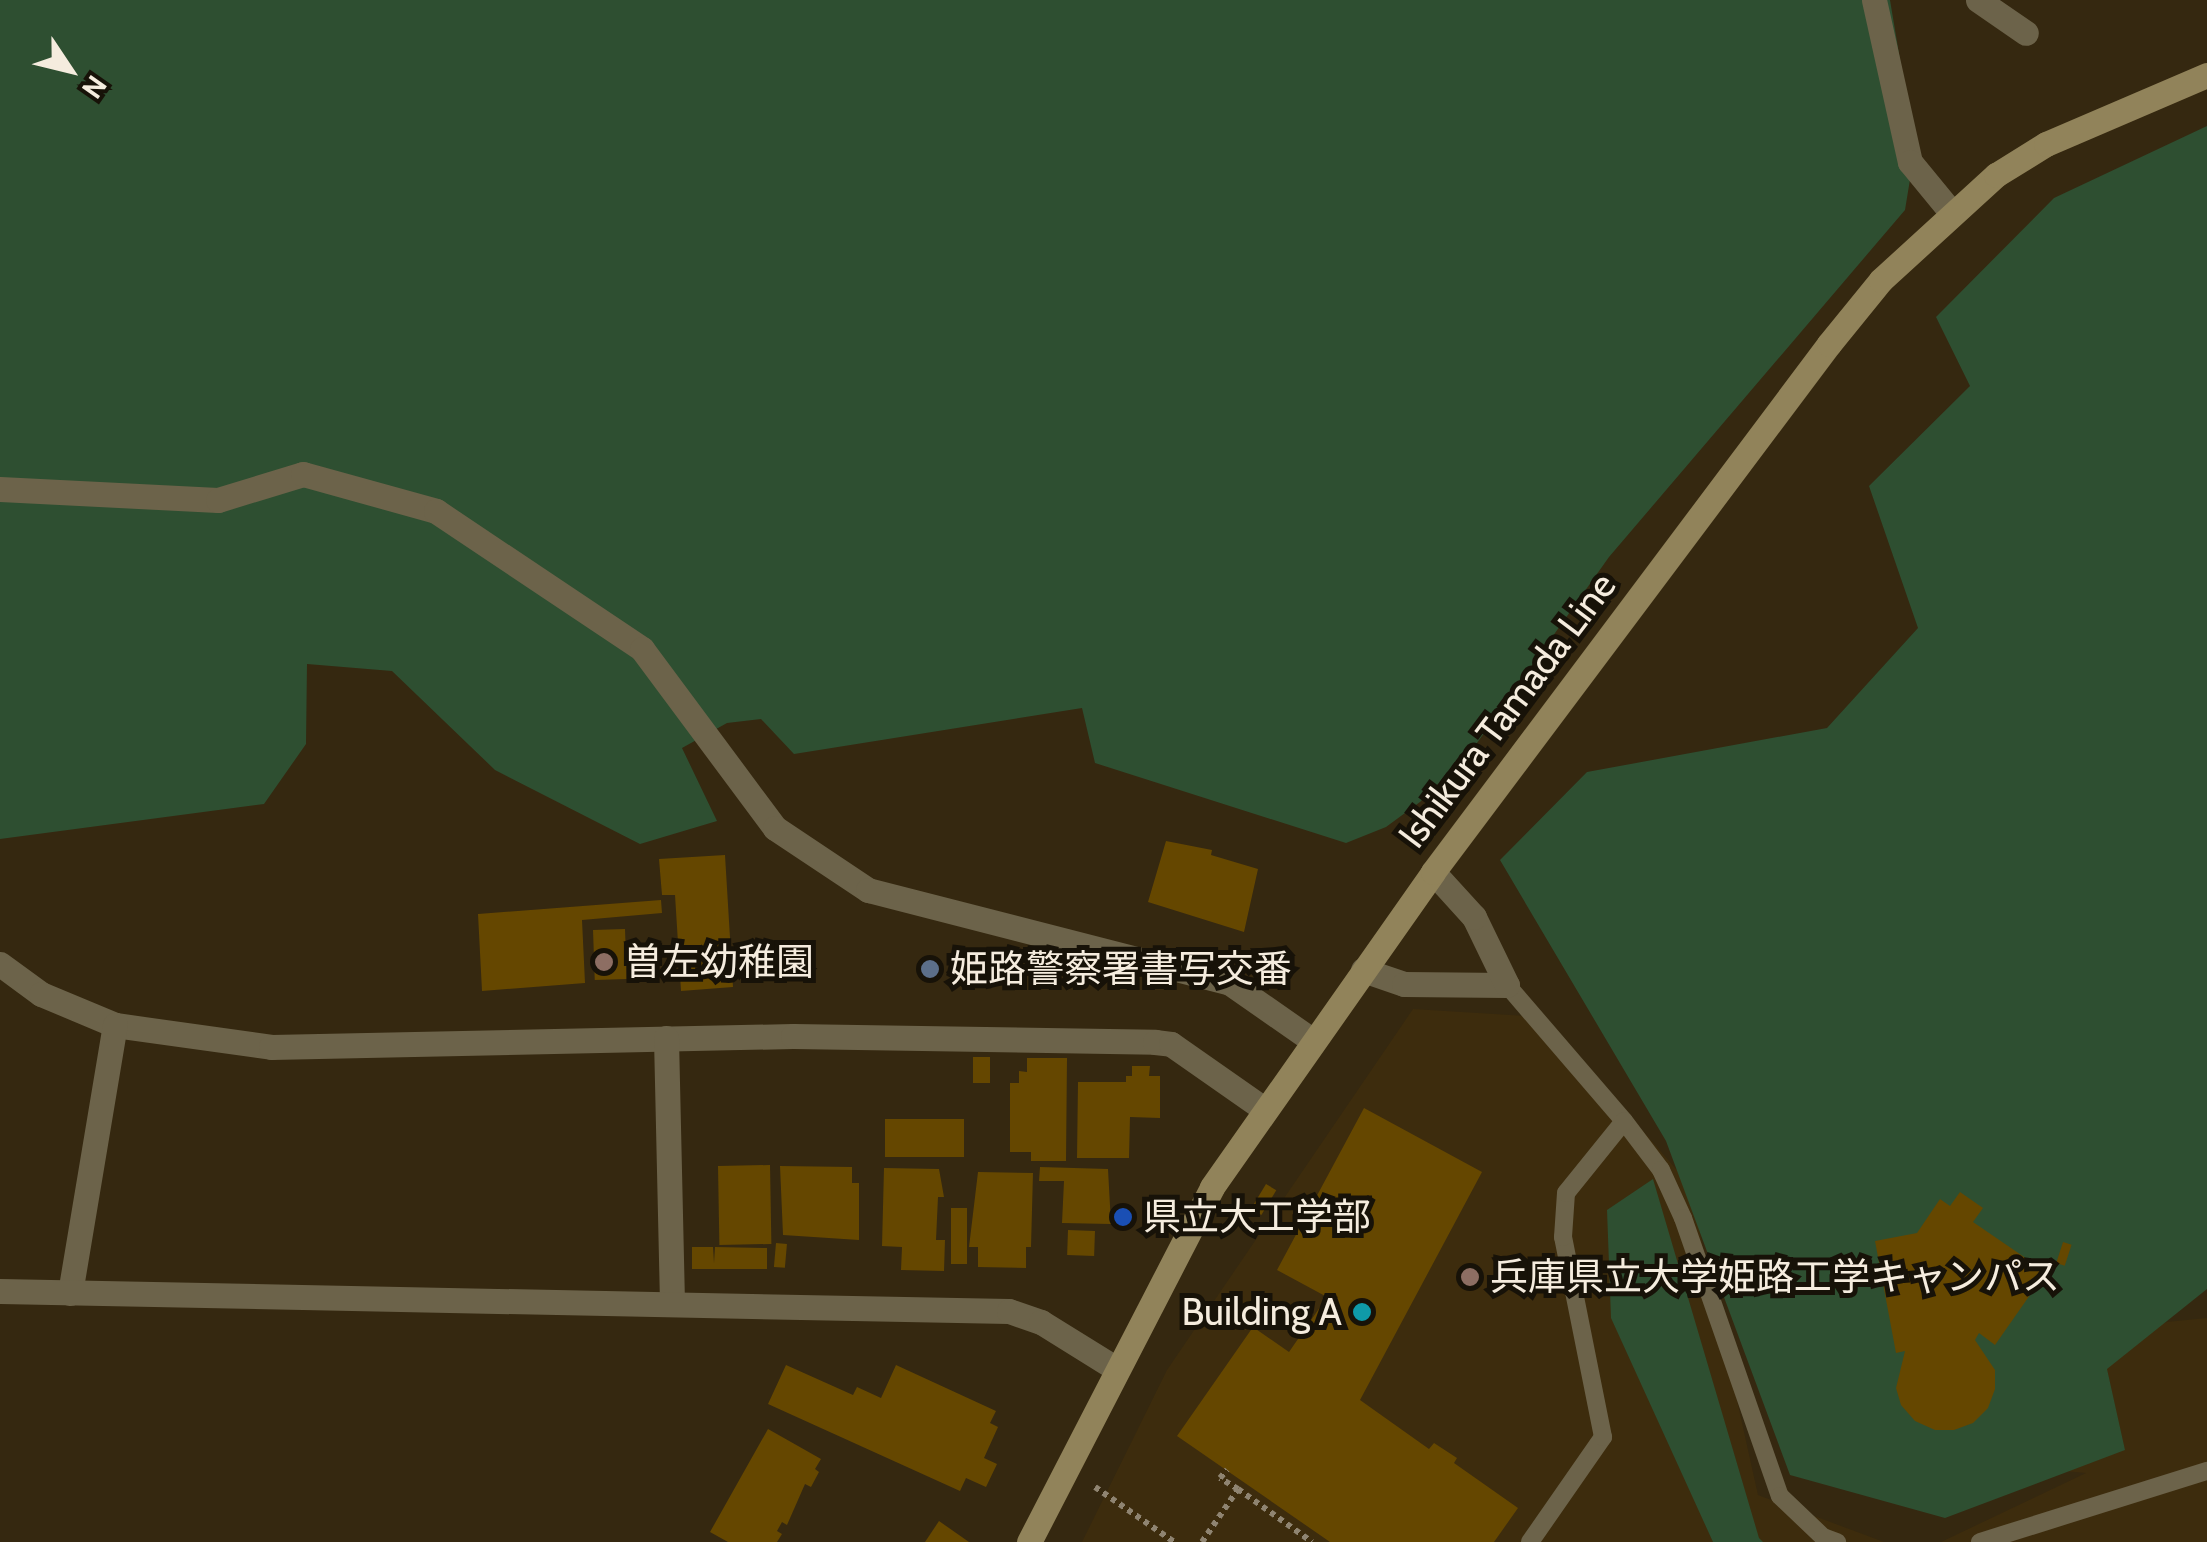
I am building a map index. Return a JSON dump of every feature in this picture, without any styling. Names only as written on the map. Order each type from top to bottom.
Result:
[{"type":"main road","name":"Ishikura Tamada Line","points":[[1029,1542],[1212,1186],[1433,872],[1829,344],[1881,280],[1952,212],[2046,144],[2207,74]]},
{"type":"street","points":[[1874,0],[1910,162],[1952,212]]},
{"type":"street","points":[[1978,0],[2026,33]]},
{"type":"street","points":[[0,489],[218,500],[303,474],[436,511],[642,649],[775,828],[868,890],[1230,983],[1313,1041]]},
{"type":"street","points":[[1363,970],[1404,984],[1507,985],[1474,917],[1433,872]]},
{"type":"street","points":[[0,964],[42,994],[115,1025],[270,1047],[666,1038],[1172,1044],[1264,1109]]},
{"type":"street","points":[[70,1292],[115,1025]]},
{"type":"street","points":[[666,1038],[672,1304]]},
{"type":"street","points":[[0,1291],[1022,1313],[1116,1368]]},
{"type":"lane","points":[[1507,985],[1624,1121],[1660,1170],[1682,1218],[1780,1496],[1828,1540]]},
{"type":"lane","points":[[1530,1542],[1603,1436],[1563,1238],[1566,1193],[1624,1121]]},
{"type":"lane","points":[[1980,1542],[2207,1471]]},
{"type":"path","points":[[1227,1470],[1220,1478],[1312,1542]]},
{"type":"path","points":[[1095,1487],[1174,1542]]},
{"type":"path","points":[[1202,1542],[1238,1489]]},
{"type":"shaded area","name":"兵庫県立大学姫路工学キャンパス","points":[[1413,1009],[1544,1017],[1689,1184],[1758,1495],[1884,1542],[1082,1542],[1167,1370]]},
{"type":"shaded area","points":[[2207,1318],[2207,1542],[1941,1542],[2086,1473],[1873,1453],[2088,1348],[2167,1322]]},
{"type":"green space","points":[[0,0],[1890,0],[1915,149],[1905,210],[1609,557],[1472,750],[1420,802],[1386,827],[1346,843],[1095,763],[1082,708],[794,754],[761,719],[727,723],[682,748],[717,821],[640,844],[495,770],[392,671],[307,664],[306,744],[264,804],[0,839]]},
{"type":"green space","points":[[2207,126],[2207,1289],[2107,1369],[2125,1450],[1945,1518],[1790,1475],[1666,1141],[1500,860],[1587,772],[1827,728],[1918,628],[1869,486],[1970,386],[1936,317],[2054,198]]},
{"type":"green space","points":[[1653,1179],[1763,1542],[1713,1542],[1611,1318],[1607,1210]]},
{"type":"building","points":[[1166,841],[1212,850],[1211,855],[1258,869],[1244,932],[1148,902]]},
{"type":"building","points":[[725,855],[733,987],[681,991],[675,895],[662,895],[659,859]]},
{"type":"building","points":[[661,900],[662,913],[582,920],[585,983],[482,991],[478,914]]},
{"type":"building","points":[[625,929],[627,979],[595,980],[593,930]]},
{"type":"building","points":[[974,955],[1014,957],[1012,985],[965,980],[966,959],[973,959]]},
{"type":"building","points":[[973,1057],[990,1057],[990,1083],[973,1083]]},
{"type":"building","points":[[1027,1058],[1067,1058],[1066,1161],[1031,1161],[1031,1152],[1010,1152],[1010,1083],[1019,1083],[1019,1071],[1027,1072]]},
{"type":"building","points":[[1132,1066],[1150,1066],[1149,1076],[1160,1076],[1160,1118],[1130,1117],[1129,1158],[1077,1158],[1078,1082],[1126,1082],[1126,1076],[1132,1076]]},
{"type":"building","name":"Building A","points":[[1364,1108],[1482,1172],[1360,1400],[1429,1449],[1434,1443],[1457,1458],[1454,1463],[1518,1508],[1494,1542],[1330,1542],[1177,1436],[1253,1327],[1289,1352],[1327,1297],[1277,1270]]},
{"type":"building","points":[[885,1119],[964,1119],[964,1157],[885,1157]]},
{"type":"building","points":[[770,1165],[771,1244],[719,1245],[718,1166]]},
{"type":"building","points":[[780,1166],[852,1167],[852,1183],[859,1183],[859,1240],[783,1235]]},
{"type":"building","points":[[1040,1167],[1108,1169],[1111,1224],[1062,1223],[1064,1181],[1039,1181]]},
{"type":"building","points":[[884,1168],[939,1169],[944,1197],[938,1197],[936,1240],[945,1240],[944,1271],[901,1270],[902,1247],[882,1246]]},
{"type":"building","points":[[978,1172],[1033,1173],[1031,1247],[1026,1247],[1026,1268],[978,1267],[978,1247],[969,1247]]},
{"type":"building","points":[[1266,1184],[1276,1190],[1261,1215],[1251,1209]]},
{"type":"building","points":[[1960,1192],[1983,1208],[1973,1222],[2046,1272],[1995,1345],[1979,1333],[1975,1340],[1995,1370],[1995,1389],[1988,1408],[1973,1423],[1954,1430],[1935,1430],[1915,1421],[1901,1405],[1896,1388],[1905,1351],[1896,1353],[1875,1241],[1917,1233],[1940,1199],[1950,1206]]},
{"type":"building","points":[[951,1208],[967,1208],[967,1264],[951,1264]]},
{"type":"building","points":[[1068,1230],[1095,1231],[1094,1256],[1067,1255]]},
{"type":"building","points":[[2063,1242],[2072,1245],[2065,1266],[2056,1263]]},
{"type":"building","points":[[776,1243],[787,1244],[785,1268],[774,1267]]},
{"type":"building","points":[[692,1247],[713,1247],[714,1263],[715,1247],[767,1248],[767,1269],[692,1269]]},
{"type":"building","points":[[786,1365],[853,1395],[857,1387],[881,1398],[896,1365],[996,1411],[990,1423],[998,1427],[984,1458],[997,1464],[986,1487],[966,1478],[960,1491],[768,1404]]},
{"type":"building","points":[[768,1429],[821,1459],[815,1469],[819,1472],[811,1487],[805,1484],[787,1525],[782,1522],[777,1542],[728,1542],[710,1532]]},
{"type":"building","points":[[939,1521],[969,1542],[925,1542]]},
{"type":"place","name":"曽左幼稚園","points":[[604,962]]},
{"type":"place","name":"姫路警察署書写交番","points":[[930,969]]},
{"type":"place","name":"県立大工学部","points":[[1123,1217]]},
{"type":"place","name":"兵庫県立大学姫路工学キャンパス","points":[[1470,1277]]},
{"type":"place","name":"Building A","points":[[1362,1312]]}]
